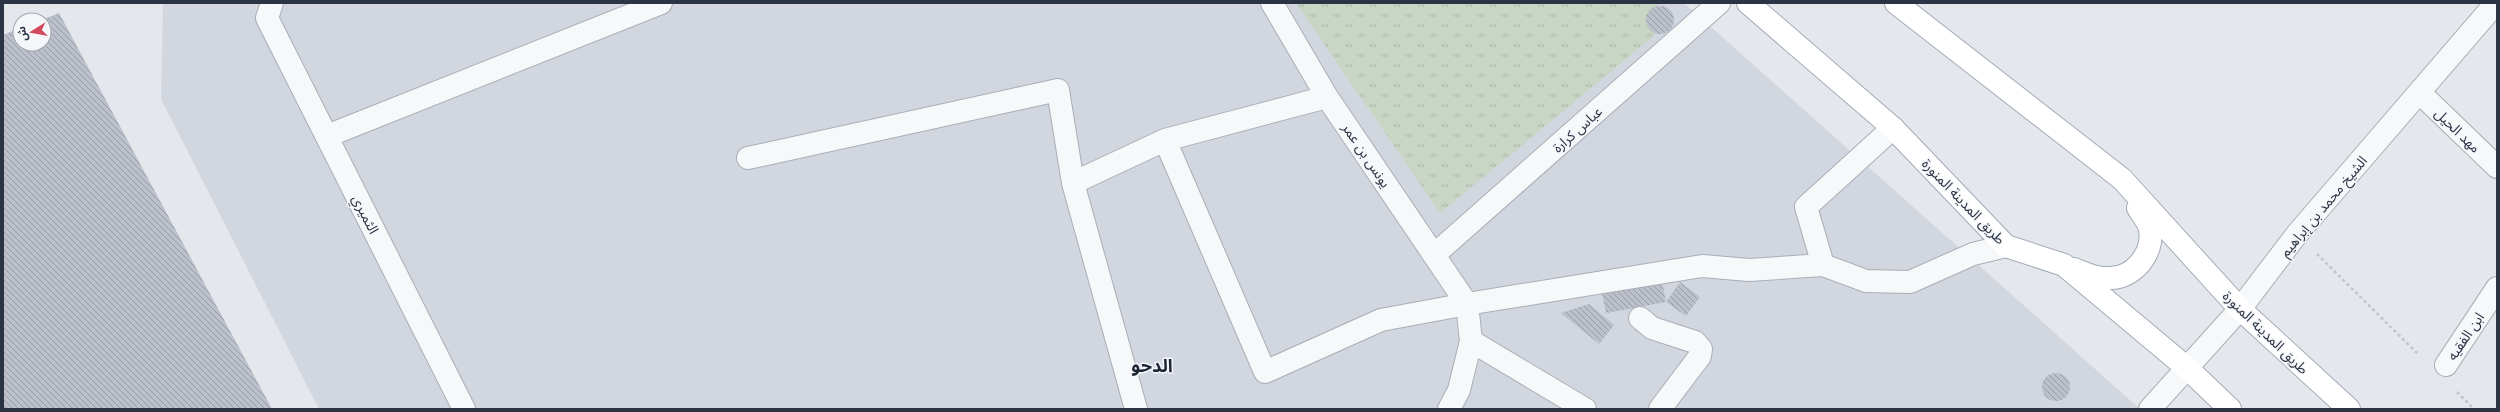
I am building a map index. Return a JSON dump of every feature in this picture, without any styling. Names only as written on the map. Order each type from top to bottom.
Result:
[{"type":"main road","name":"طريق المدينة المنورة","points":[[1748,3],[1893,128],[2006,246],[2064,265],[2187,368],[2230,409]]},
{"type":"main road","name":"طريق المدينة المنورة","points":[[1896,3],[2122,180],[2240,309],[2349,409]]},
{"type":"main road","points":[[2064,265],[2097,278],[2111,279],[2125,275],[2137,267],[2146,256],[2150,243],[2150,228],[2122,180]]},
{"type":"street","points":[[327,136],[661,3]]},
{"type":"street","name":"يونس بن عمر","points":[[1272,3],[1327,97],[1467,304]]},
{"type":"street","name":"عباس كرارة","points":[[1434,255],[1719,3]]},
{"type":"street","name":"الشيخ محمد بن إبراهيم","points":[[2150,409],[2240,309],[2297,234],[2496,3]]},
{"type":"street","name":"الثميري","points":[[269,11],[327,136],[464,409]]},
{"type":"street","points":[[748,158],[1058,90],[1073,183],[1136,409]]},
{"type":"street","name":"مهد الحيل","points":[[2420,93],[2497,167]]},
{"type":"street","points":[[1073,183],[1165,140],[1327,97]]},
{"type":"street","points":[[1823,265],[1806,207],[1893,128]]},
{"type":"street","points":[[1165,140],[1265,372],[1381,320],[1467,304],[1702,266],[1749,270],[1823,265],[1866,281],[1910,282],[1973,254],[2006,246]]},
{"type":"street","name":"ابن الفقيه","points":[[2446,365],[2497,288]]},
{"type":"street","points":[[1449,409],[1459,390],[1471,340],[1467,304]]},
{"type":"street","points":[[1640,318],[1652,328],[1695,342],[1701,349],[1700,356],[1660,409]]},
{"type":"street","points":[[1471,340],[1585,409]]},
{"type":"path","points":[[2297,234],[2424,360]]},
{"type":"path","points":[[2452,387],[2474,409]]},
{"type":"shaded area","points":[[163,3],[1684,3],[2140,409],[319,409],[161,99]]},
{"type":"green space","points":[[1296,3],[1658,3],[1655,35],[1440,213]]},
{"type":"building","points":[[1660,6],[1670,10],[1674,20],[1670,30],[1660,34],[1650,30],[1646,20],[1650,10]]},
{"type":"building","points":[[59,13],[272,409],[3,409],[3,35],[12,31],[12,52],[52,52],[52,16]]},
{"type":"building","points":[[1662,281],[1666,302],[1606,313],[1602,292]]},
{"type":"building","points":[[1680,282],[1700,297],[1686,316],[1666,302]]},
{"type":"building","points":[[1589,304],[1614,325],[1599,344],[1561,313]]},
{"type":"building","points":[[2056,373],[2066,377],[2070,387],[2066,397],[2056,401],[2046,397],[2042,387],[2046,377]]},
{"type":"district","name":"الدحو","points":[[1152,365]]}]
